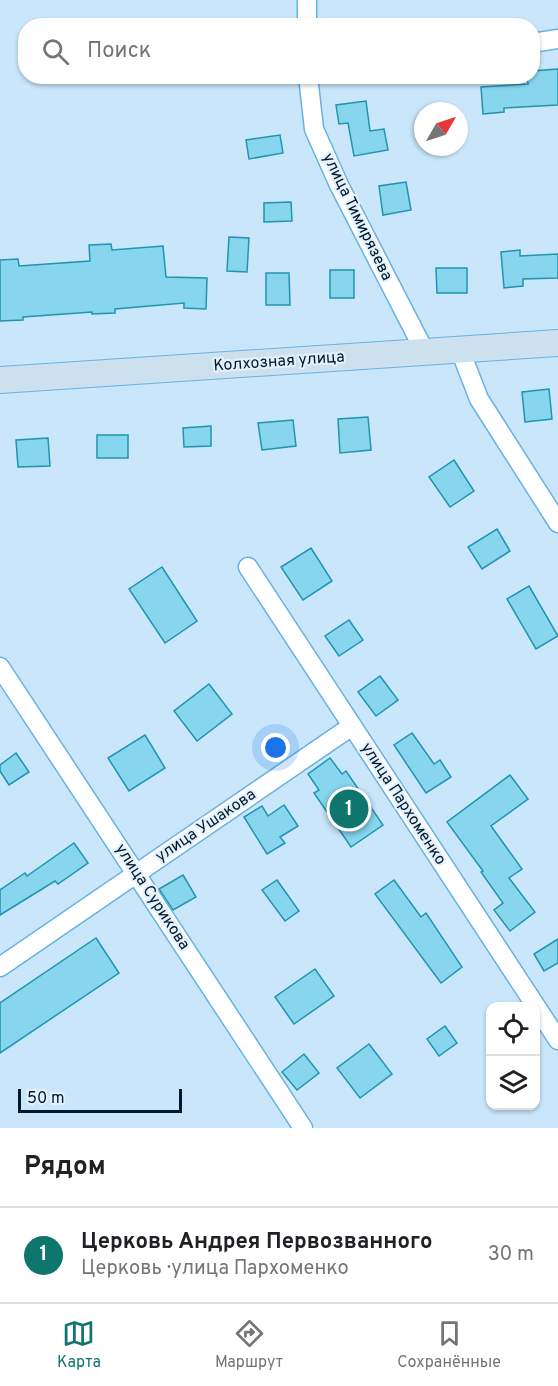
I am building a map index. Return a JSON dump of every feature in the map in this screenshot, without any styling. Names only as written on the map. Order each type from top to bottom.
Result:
[{"type":"main road","name":"Колхозная улица","points":[[0,380],[558,343]]},
{"type":"street","points":[[307,0],[307,18]]},
{"type":"street","points":[[540,42],[558,39]]},
{"type":"street","name":"улица Тимирязева","points":[[309,84],[315,129],[339,185],[425,352]]},
{"type":"street","points":[[460,350],[479,399],[558,523]]},
{"type":"street","name":"улица Пархоменко","points":[[248,567],[558,1040]]},
{"type":"street","name":"улица Сурикова","points":[[0,667],[303,1128]]},
{"type":"street","name":"улица Ушакова","points":[[0,967],[352,726]]},
{"type":"building","points":[[558,69],[558,105],[504,108],[504,112],[483,114],[481,87],[540,84],[540,70]]},
{"type":"building","points":[[366,101],[370,131],[384,129],[388,150],[354,156],[348,123],[339,124],[336,105]]},
{"type":"building","points":[[280,135],[283,153],[249,159],[246,140]]},
{"type":"building","points":[[406,182],[411,210],[383,215],[379,186]]},
{"type":"building","points":[[291,202],[292,221],[264,222],[264,203]]},
{"type":"building","points":[[229,237],[249,238],[247,272],[227,271]]},
{"type":"building","points":[[111,244],[112,250],[163,246],[166,277],[207,278],[206,309],[184,308],[184,303],[115,309],[115,313],[92,314],[92,312],[0,321],[0,260],[18,259],[19,266],[90,261],[89,245]]},
{"type":"building","points":[[520,250],[520,256],[558,254],[558,278],[523,279],[523,286],[504,288],[501,252]]},
{"type":"building","points":[[436,268],[467,268],[467,293],[437,293]]},
{"type":"building","points":[[330,270],[354,270],[354,298],[330,298]]},
{"type":"building","points":[[266,273],[289,273],[290,305],[266,305]]},
{"type":"building","points":[[549,389],[552,419],[525,422],[522,392]]},
{"type":"building","points":[[368,417],[371,450],[340,453],[338,419]]},
{"type":"building","points":[[293,420],[296,446],[262,450],[258,423]]},
{"type":"building","points":[[211,426],[211,446],[184,447],[183,428]]},
{"type":"building","points":[[97,435],[128,435],[128,458],[97,458]]},
{"type":"building","points":[[48,438],[50,466],[18,467],[16,440]]},
{"type":"building","points":[[454,460],[474,491],[450,507],[429,477]]},
{"type":"building","points":[[497,529],[510,551],[482,569],[468,547]]},
{"type":"building","points":[[311,548],[332,581],[303,600],[281,567]]},
{"type":"building","points":[[162,567],[197,621],[165,643],[129,589]]},
{"type":"building","points":[[529,586],[558,636],[536,649],[507,599]]},
{"type":"building","points":[[349,620],[363,640],[339,656],[325,636]]},
{"type":"building","points":[[380,676],[398,700],[376,716],[358,692]]},
{"type":"building","points":[[209,684],[232,714],[197,741],[174,711]]},
{"type":"building","points":[[412,733],[434,764],[440,760],[451,777],[426,793],[394,745]]},
{"type":"building","points":[[145,735],[165,768],[129,791],[108,758]]},
{"type":"building","points":[[16,753],[29,772],[9,785],[0,771],[0,765]]},
{"type":"building","points":[[330,758],[342,774],[346,771],[383,825],[351,847],[314,793],[319,790],[308,774]]},
{"type":"building","points":[[510,775],[528,799],[491,826],[522,869],[509,878],[535,912],[510,931],[494,910],[503,903],[447,822]]},
{"type":"building","points":[[284,805],[298,826],[280,837],[285,843],[267,854],[244,817],[262,806],[268,816]]},
{"type":"building","points":[[74,843],[88,863],[58,884],[55,881],[0,915],[0,890],[25,873],[27,876]]},
{"type":"building","points":[[183,875],[196,897],[173,910],[159,889]]},
{"type":"building","points":[[277,880],[299,911],[285,921],[262,890]]},
{"type":"building","points":[[394,880],[421,917],[426,913],[462,967],[441,983],[375,894]]},
{"type":"building","points":[[96,938],[119,973],[0,1053],[0,1003]]},
{"type":"building","points":[[558,939],[558,963],[544,971],[534,954]]},
{"type":"building","points":[[315,969],[334,996],[294,1024],[275,997]]},
{"type":"building","points":[[445,1026],[457,1043],[439,1056],[427,1039]]},
{"type":"building","points":[[369,1044],[392,1074],[360,1098],[337,1068]]},
{"type":"building","points":[[304,1054],[319,1073],[297,1090],[282,1072]]},
{"type":"place","name":"Церковь Андрея Первозванного","points":[[349,809]]}]
